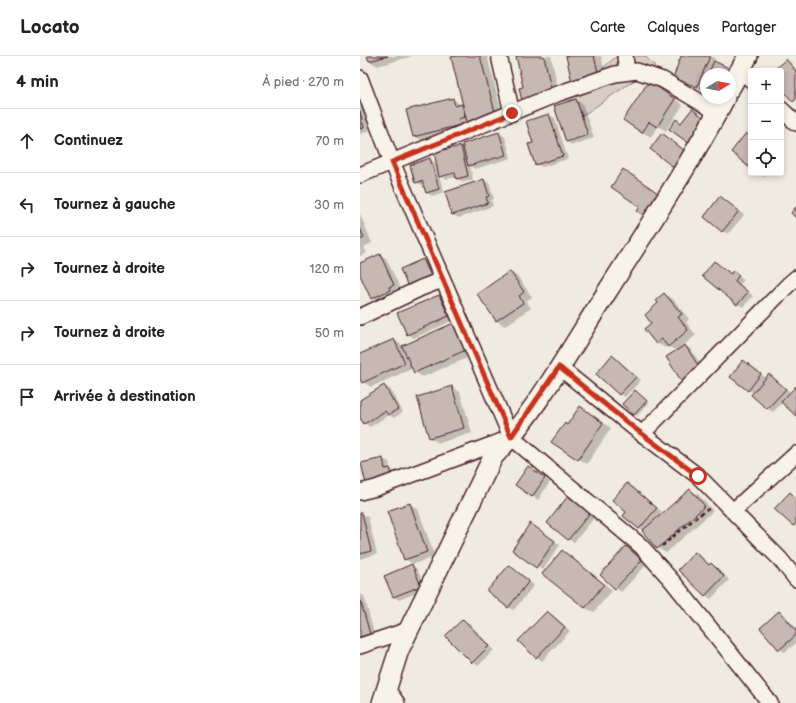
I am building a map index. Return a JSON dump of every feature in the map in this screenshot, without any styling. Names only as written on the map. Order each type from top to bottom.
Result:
[{"type":"street","points":[[499,56],[512,113]]},
{"type":"street","points":[[625,56],[627,72]]},
{"type":"street","points":[[736,81],[746,69]]},
{"type":"street","points":[[360,175],[572,89],[615,74],[637,71],[663,80],[721,105],[678,179],[559,367],[511,437],[493,457],[399,650],[389,698]]},
{"type":"street","points":[[360,78],[392,162],[511,437],[641,546],[649,557],[673,582],[770,703]]},
{"type":"street","points":[[784,112],[796,123]]},
{"type":"street","points":[[642,434],[796,278]]},
{"type":"street","points":[[360,317],[421,288],[442,280]]},
{"type":"street","points":[[559,367],[642,434],[698,476],[780,559],[796,579]]},
{"type":"street","points":[[360,492],[376,488],[511,437]]},
{"type":"street","points":[[733,511],[796,454]]},
{"type":"street","points":[[360,646],[408,630]]},
{"type":"path","points":[[649,557],[699,515],[722,501]]},
{"type":"shaded area","points":[[617,56],[645,56],[655,66],[579,118],[565,100]]},
{"type":"building","points":[[367,56],[388,56],[369,61]]},
{"type":"building","points":[[480,56],[495,112],[492,116],[467,122],[451,57]]},
{"type":"building","points":[[516,56],[544,56],[552,94],[522,101],[519,88],[523,87]]},
{"type":"building","points":[[566,56],[594,56],[599,76],[572,82]]},
{"type":"building","points":[[681,56],[710,56],[705,68],[700,68],[700,80],[697,87],[673,78]]},
{"type":"building","points":[[786,59],[796,71],[796,99],[793,102],[784,92],[784,68],[776,68]]},
{"type":"building","points":[[714,61],[729,68],[711,68]]},
{"type":"building","points":[[649,81],[675,99],[657,127],[649,122],[642,133],[623,120]]},
{"type":"building","points":[[453,98],[455,106],[462,104],[465,117],[458,119],[460,125],[413,137],[406,110]]},
{"type":"building","points":[[576,99],[588,135],[566,142],[554,106]]},
{"type":"building","points":[[692,109],[707,120],[690,144],[669,129],[676,119],[681,123]]},
{"type":"building","points":[[360,111],[364,128],[360,129]]},
{"type":"building","points":[[549,114],[563,156],[535,165],[528,144],[533,143],[526,121]]},
{"type":"building","points":[[499,132],[506,155],[468,166],[462,144]]},
{"type":"building","points":[[662,133],[689,154],[677,170],[650,149]]},
{"type":"building","points":[[746,133],[748,135],[748,166],[731,152]]},
{"type":"building","points":[[461,146],[468,176],[456,179],[455,173],[439,177],[434,152]]},
{"type":"building","points":[[430,158],[439,189],[426,193],[422,181],[415,183],[410,165]]},
{"type":"building","points":[[623,169],[661,195],[646,217],[637,211],[640,207],[611,187]]},
{"type":"building","points":[[484,179],[489,196],[486,197],[488,203],[452,215],[445,192]]},
{"type":"building","points":[[720,196],[739,211],[722,232],[704,217]]},
{"type":"building","points":[[796,207],[796,218],[791,213]]},
{"type":"building","points":[[360,228],[364,238],[360,240]]},
{"type":"building","points":[[380,254],[394,285],[389,287],[390,290],[371,299],[360,275],[360,263]]},
{"type":"building","points":[[423,259],[431,276],[408,287],[400,269]]},
{"type":"building","points":[[714,261],[731,274],[733,270],[739,275],[735,281],[748,292],[737,305],[702,276]]},
{"type":"building","points":[[510,271],[524,292],[519,296],[523,303],[496,321],[477,294]]},
{"type":"building","points":[[664,293],[682,314],[678,317],[688,330],[668,347],[662,339],[656,344],[644,329],[651,323],[645,315],[658,303],[656,300]]},
{"type":"building","points":[[439,295],[449,316],[407,335],[397,313]]},
{"type":"building","points":[[456,322],[468,349],[414,373],[402,346]]},
{"type":"building","points":[[394,339],[405,363],[362,383],[360,379],[360,354]]},
{"type":"building","points":[[685,345],[701,370],[682,382],[666,357]]},
{"type":"building","points":[[612,355],[636,377],[619,395],[596,374]]},
{"type":"building","points":[[743,360],[761,374],[748,391],[730,377]]},
{"type":"building","points":[[769,374],[786,389],[767,409],[751,395]]},
{"type":"building","points":[[384,385],[398,409],[388,415],[385,411],[364,424],[360,418],[360,400]]},
{"type":"building","points":[[452,386],[464,428],[429,438],[417,397]]},
{"type":"building","points":[[796,386],[796,416],[781,402]]},
{"type":"building","points":[[635,390],[647,401],[634,415],[622,404]]},
{"type":"building","points":[[580,406],[603,423],[578,460],[551,442],[565,423],[567,425]]},
{"type":"building","points":[[383,458],[385,469],[390,468],[393,478],[366,484],[361,463]]},
{"type":"building","points":[[528,466],[545,478],[532,497],[515,485]]},
{"type":"building","points":[[627,483],[657,508],[639,529],[623,516],[626,512],[612,500]]},
{"type":"building","points":[[690,489],[705,506],[657,549],[642,531]]},
{"type":"building","points":[[790,492],[796,498],[796,523],[793,526],[774,509]]},
{"type":"building","points":[[568,496],[590,513],[568,540],[547,523]]},
{"type":"building","points":[[410,503],[427,552],[404,560],[387,511]]},
{"type":"building","points":[[360,513],[362,513],[371,551],[360,554]]},
{"type":"building","points":[[530,523],[555,541],[536,568],[512,550]]},
{"type":"building","points":[[626,546],[642,560],[615,589],[600,575]]},
{"type":"building","points":[[562,550],[604,584],[585,608],[542,574]]},
{"type":"building","points":[[695,552],[709,565],[711,563],[724,576],[705,596],[678,570]]},
{"type":"building","points":[[412,564],[421,586],[393,597],[384,576]]},
{"type":"building","points":[[509,565],[529,581],[508,608],[487,591]]},
{"type":"building","points":[[360,599],[370,634],[360,637]]},
{"type":"building","points":[[547,611],[565,627],[536,658],[518,641]]},
{"type":"building","points":[[779,611],[796,630],[796,635],[779,650],[760,628]]},
{"type":"building","points":[[463,619],[489,646],[472,663],[445,636]]},
{"type":"route","points":[[512,113],[392,162],[511,437],[559,367],[633,427],[698,476]]}]
